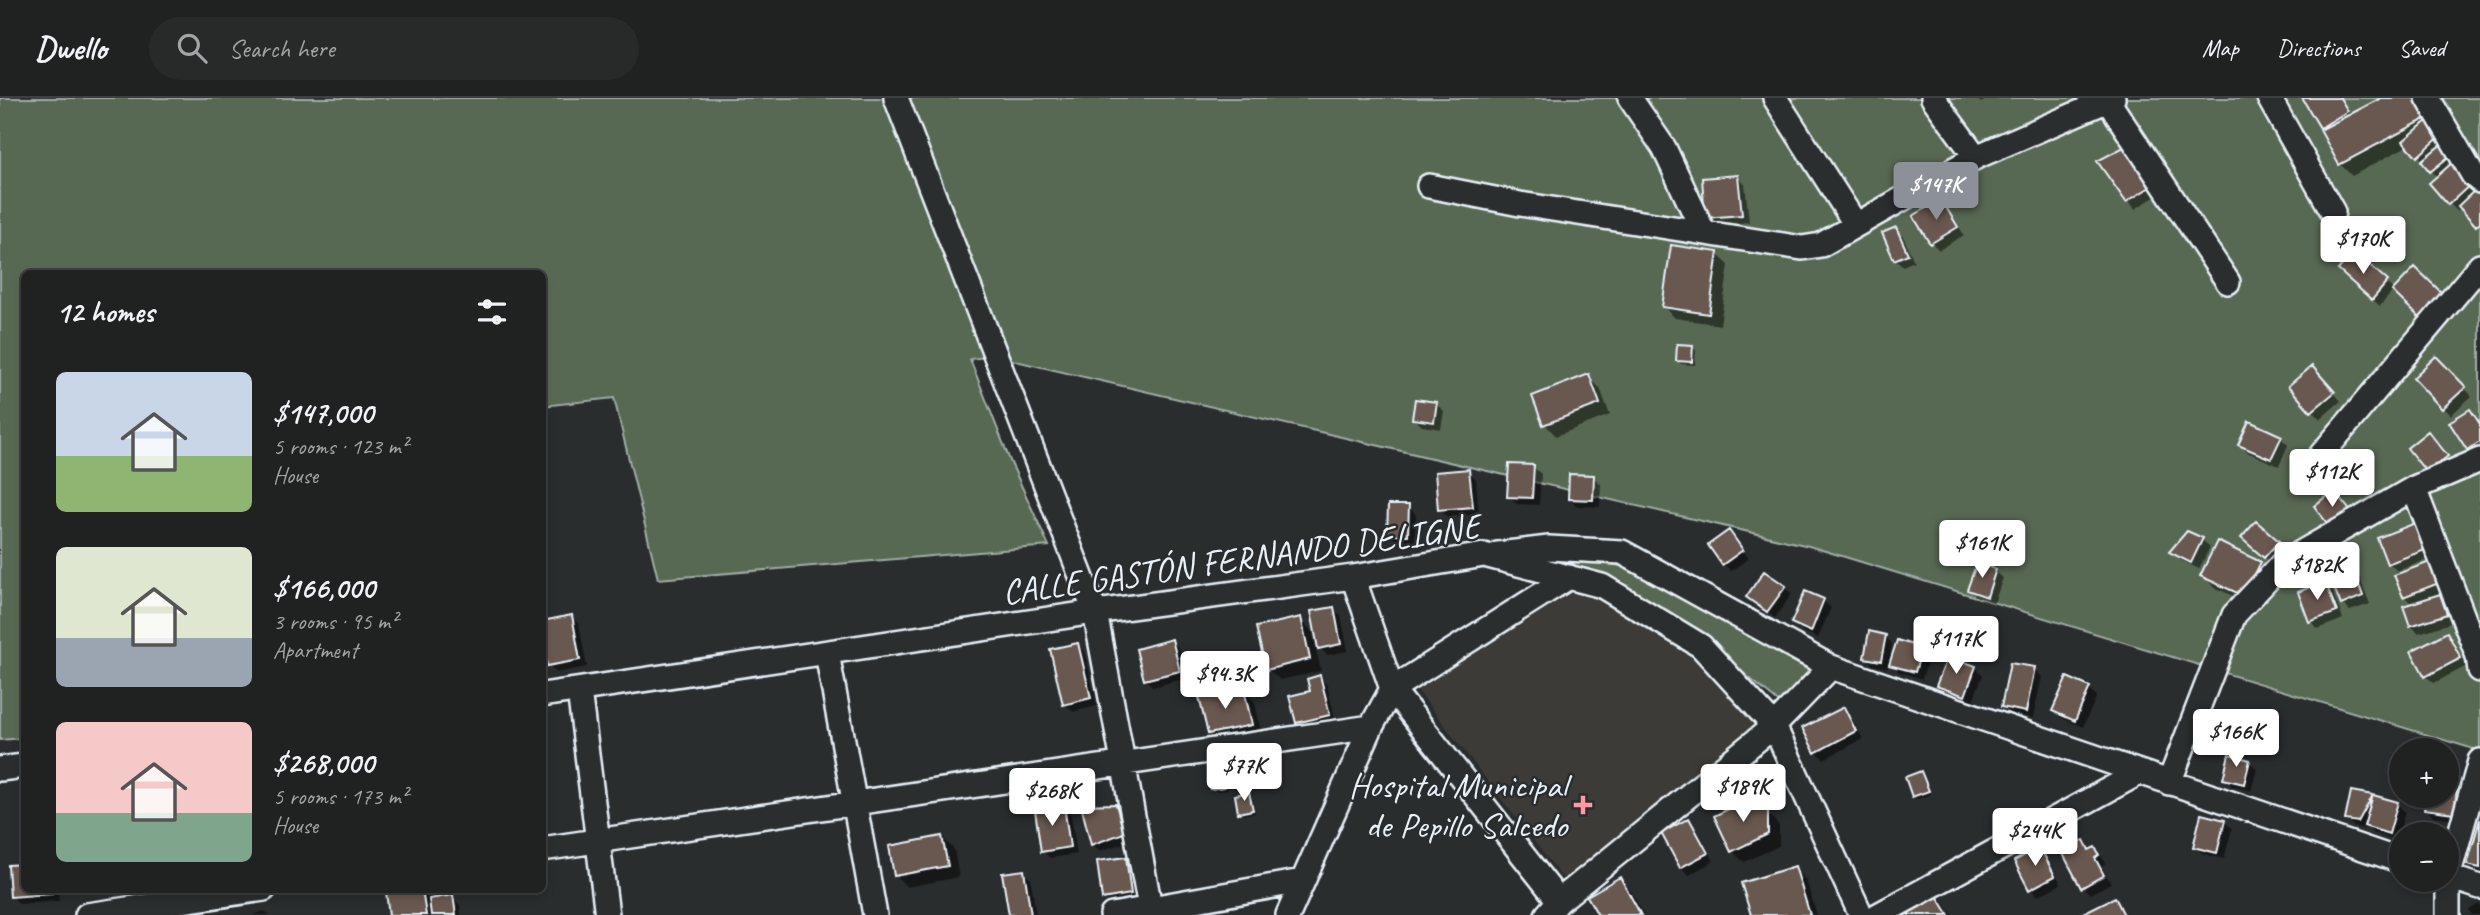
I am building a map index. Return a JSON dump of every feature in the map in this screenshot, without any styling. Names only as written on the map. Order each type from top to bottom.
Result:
[{"type":"street","points":[[896,98],[1095,612],[1149,911]]},
{"type":"street","points":[[1630,98],[1664,148],[1703,231]]},
{"type":"street","points":[[1776,98],[1856,225]]},
{"type":"street","points":[[1933,98],[1976,158]]},
{"type":"street","points":[[2269,98],[2333,212]]},
{"type":"street","points":[[2428,98],[2473,175],[2480,181]]},
{"type":"street","points":[[1429,186],[1520,204],[1802,248],[1821,245],[1976,158],[2109,99],[2228,282]]},
{"type":"street","points":[[2321,455],[2480,267]]},
{"type":"street","points":[[2169,783],[2234,615],[2283,563],[2414,488],[2480,460]]},
{"type":"street","points":[[2414,488],[2478,656],[2480,670]]},
{"type":"street","points":[[1484,555],[1549,548],[1622,552],[1831,667],[2389,857]]},
{"type":"street","name":"CALLE GASTÓN FERNANDO DELIGNE","points":[[546,694],[1095,612],[1353,577],[1484,555],[1602,586],[1701,646],[1774,726],[1861,915]]},
{"type":"street","points":[[1353,577],[1392,689],[1553,908],[1774,726],[1831,667]]},
{"type":"street","points":[[1288,915],[1371,727],[1392,689],[1569,577]]},
{"type":"street","points":[[827,653],[875,915]]},
{"type":"street","points":[[579,690],[607,915]]},
{"type":"street","points":[[546,848],[1371,727]]},
{"type":"street","points":[[0,769],[21,766]]},
{"type":"street","points":[[2459,835],[2478,770]]},
{"type":"street","points":[[1878,915],[2139,773]]},
{"type":"street","points":[[2459,880],[2480,887]]},
{"type":"street","points":[[1112,915],[1149,911],[1302,881]]},
{"type":"street","points":[[2447,892],[2448,915]]},
{"type":"street","points":[[87,915],[238,893]]},
{"type":"shaded area","name":"Hospital Municipal de Pepillo Salcedo","points":[[1587,587],[1690,647],[1756,718],[1755,731],[1564,880],[1415,687],[1567,589]]},
{"type":"green space","points":[[0,98],[2480,98],[2480,751],[2459,745],[2459,738],[2437,738],[1809,546],[994,356],[970,359],[1011,463],[1049,546],[658,579],[614,398],[546,406],[546,270],[21,270],[21,738],[0,740]]},
{"type":"green space","points":[[1551,555],[1621,566],[1814,673],[1782,705],[1730,662],[1633,593]]},
{"type":"building","points":[[2302,98],[2340,98],[2348,111],[2320,128]]},
{"type":"building","points":[[2381,98],[2422,98],[2431,116],[2339,165],[2320,130]]},
{"type":"building","points":[[2428,120],[2441,136],[2417,157],[2403,141]]},
{"type":"building","points":[[2443,143],[2452,154],[2430,172],[2421,161]]},
{"type":"building","points":[[2124,147],[2155,184],[2126,202],[2097,161]]},
{"type":"building","points":[[2452,163],[2471,184],[2448,205],[2429,183]]},
{"type":"building","points":[[1738,175],[1742,215],[1705,218],[1702,178]]},
{"type":"building","points":[[2476,189],[2480,194],[2480,222],[2476,226],[2458,206]]},
{"type":"building","points":[[1941,199],[1958,227],[1930,244],[1913,216]]},
{"type":"building","points":[[1896,227],[1908,254],[1894,260],[1882,233]]},
{"type":"building","points":[[1671,245],[1718,252],[1709,314],[1662,307]]},
{"type":"building","points":[[2354,251],[2388,281],[2372,300],[2338,270]]},
{"type":"building","points":[[2415,267],[2443,294],[2420,318],[2392,291]]},
{"type":"building","points":[[1677,344],[1693,345],[1692,362],[1676,361]]},
{"type":"building","points":[[2436,356],[2466,387],[2442,409],[2413,378]]},
{"type":"building","points":[[2312,366],[2335,392],[2311,412],[2288,386]]},
{"type":"building","points":[[1589,374],[1600,404],[1543,425],[1532,396]]},
{"type":"building","points":[[1415,399],[1437,402],[1434,422],[1412,419]]},
{"type":"building","points":[[2470,409],[2480,424],[2480,442],[2467,450],[2449,422]]},
{"type":"building","points":[[2249,421],[2282,436],[2271,459],[2238,445]]},
{"type":"building","points":[[2428,431],[2448,456],[2427,473],[2407,448]]},
{"type":"building","points":[[1509,464],[1534,465],[1532,498],[1507,497]]},
{"type":"building","points":[[1469,469],[1473,507],[1438,510],[1435,472]]},
{"type":"building","points":[[1569,474],[1594,475],[1593,500],[1568,499]]},
{"type":"building","points":[[2334,490],[2351,512],[2330,527],[2314,506]]},
{"type":"building","points":[[1388,505],[1409,505],[1408,535],[1387,535]]},
{"type":"building","points":[[2256,521],[2279,541],[2264,558],[2241,538]]},
{"type":"building","points":[[2418,522],[2428,549],[2387,564],[2377,538]]},
{"type":"building","points":[[1729,530],[1743,550],[1722,565],[1708,545]]},
{"type":"building","points":[[2187,531],[2203,538],[2191,563],[2169,552]]},
{"type":"building","points":[[2217,541],[2261,562],[2244,596],[2200,576]]},
{"type":"building","points":[[1977,562],[1996,569],[1987,597],[1967,590]]},
{"type":"building","points":[[2430,562],[2439,583],[2403,597],[2394,575]]},
{"type":"building","points":[[2351,563],[2363,596],[2341,605],[2328,572]]},
{"type":"building","points":[[1764,571],[1786,586],[1767,612],[1746,597]]},
{"type":"building","points":[[2325,581],[2337,612],[2309,622],[2298,592]]},
{"type":"building","points":[[1805,591],[1824,599],[1811,632],[1791,623]]},
{"type":"building","points":[[2440,594],[2447,614],[2410,626],[2403,606]]},
{"type":"building","points":[[1334,607],[1341,644],[1318,649],[1311,611]]},
{"type":"building","points":[[572,615],[580,660],[547,666],[546,620]]},
{"type":"building","points":[[1301,617],[1310,659],[1266,670],[1256,627]]},
{"type":"building","points":[[1927,620],[1943,628],[1933,647],[1917,639]]},
{"type":"building","points":[[1869,631],[1886,635],[1881,661],[1864,658]]},
{"type":"building","points":[[2447,632],[2461,658],[2425,677],[2411,651]]},
{"type":"building","points":[[1172,639],[1180,671],[1144,680],[1136,649]]},
{"type":"building","points":[[1897,640],[1922,648],[1915,672],[1889,665]]},
{"type":"building","points":[[1078,643],[1091,698],[1063,705],[1050,649]]},
{"type":"building","points":[[1948,656],[1976,666],[1965,696],[1936,686]]},
{"type":"building","points":[[2010,663],[2035,667],[2026,712],[2001,707]]},
{"type":"building","points":[[1320,675],[1330,715],[1296,723],[1289,696],[1310,691],[1307,679]]},
{"type":"building","points":[[2067,677],[2090,687],[2075,721],[2052,711]]},
{"type":"building","points":[[1244,689],[1252,725],[1208,734],[1199,697],[1222,690]]},
{"type":"building","points":[[1844,707],[1856,731],[1815,753],[1802,728]]},
{"type":"building","points":[[2229,754],[2250,760],[2244,784],[2223,779]]},
{"type":"building","points":[[1222,767],[1225,787],[1210,789],[1208,769]]},
{"type":"building","points":[[1921,771],[1929,791],[1912,797],[1905,777]]},
{"type":"building","points":[[2351,791],[2373,795],[2358,822],[2345,820]]},
{"type":"building","points":[[1249,792],[1253,810],[1238,813],[1235,795]]},
{"type":"building","points":[[2373,795],[2389,799],[2389,808],[2396,808],[2392,822],[2389,822],[2389,834],[2364,826]]},
{"type":"building","points":[[1751,798],[1768,811],[1768,834],[1731,852],[1714,816]]},
{"type":"building","points":[[1116,804],[1124,833],[1091,845],[1081,805]]},
{"type":"building","points":[[1064,805],[1070,847],[1041,852],[1035,810]]},
{"type":"building","points":[[2424,808],[2455,808],[2454,813]]},
{"type":"building","points":[[2201,814],[2225,820],[2217,853],[2193,847]]},
{"type":"building","points":[[1689,818],[1708,853],[1680,868],[1661,833]]},
{"type":"building","points":[[2480,819],[2480,868],[2467,865]]},
{"type":"building","points":[[942,836],[948,866],[894,876],[889,846]]},
{"type":"building","points":[[2084,840],[2089,850],[2095,847],[2099,855],[2095,858],[2104,875],[2081,888],[2062,852]]},
{"type":"building","points":[[2040,847],[2055,876],[2029,890],[2014,861]]},
{"type":"building","points":[[1126,857],[1131,894],[1102,899],[1097,861]]},
{"type":"building","points":[[21,864],[21,893],[52,894],[10,897],[8,865]]},
{"type":"building","points":[[1795,866],[1810,915],[1751,915],[1741,883]]},
{"type":"building","points":[[1024,870],[1031,915],[1009,915],[1002,873]]},
{"type":"building","points":[[1620,877],[1641,915],[1598,915],[1587,896]]},
{"type":"building","points":[[1931,886],[1949,915],[1901,915]]},
{"type":"building","points":[[386,893],[423,893],[426,915],[389,915]]},
{"type":"building","points":[[453,895],[456,915],[431,915],[429,899]]},
{"type":"building","points":[[2115,897],[2124,915],[2079,915]]},
{"type":"place","name":"Hospital Municipal de Pepillo Salcedo","points":[[1583,805]]}]
